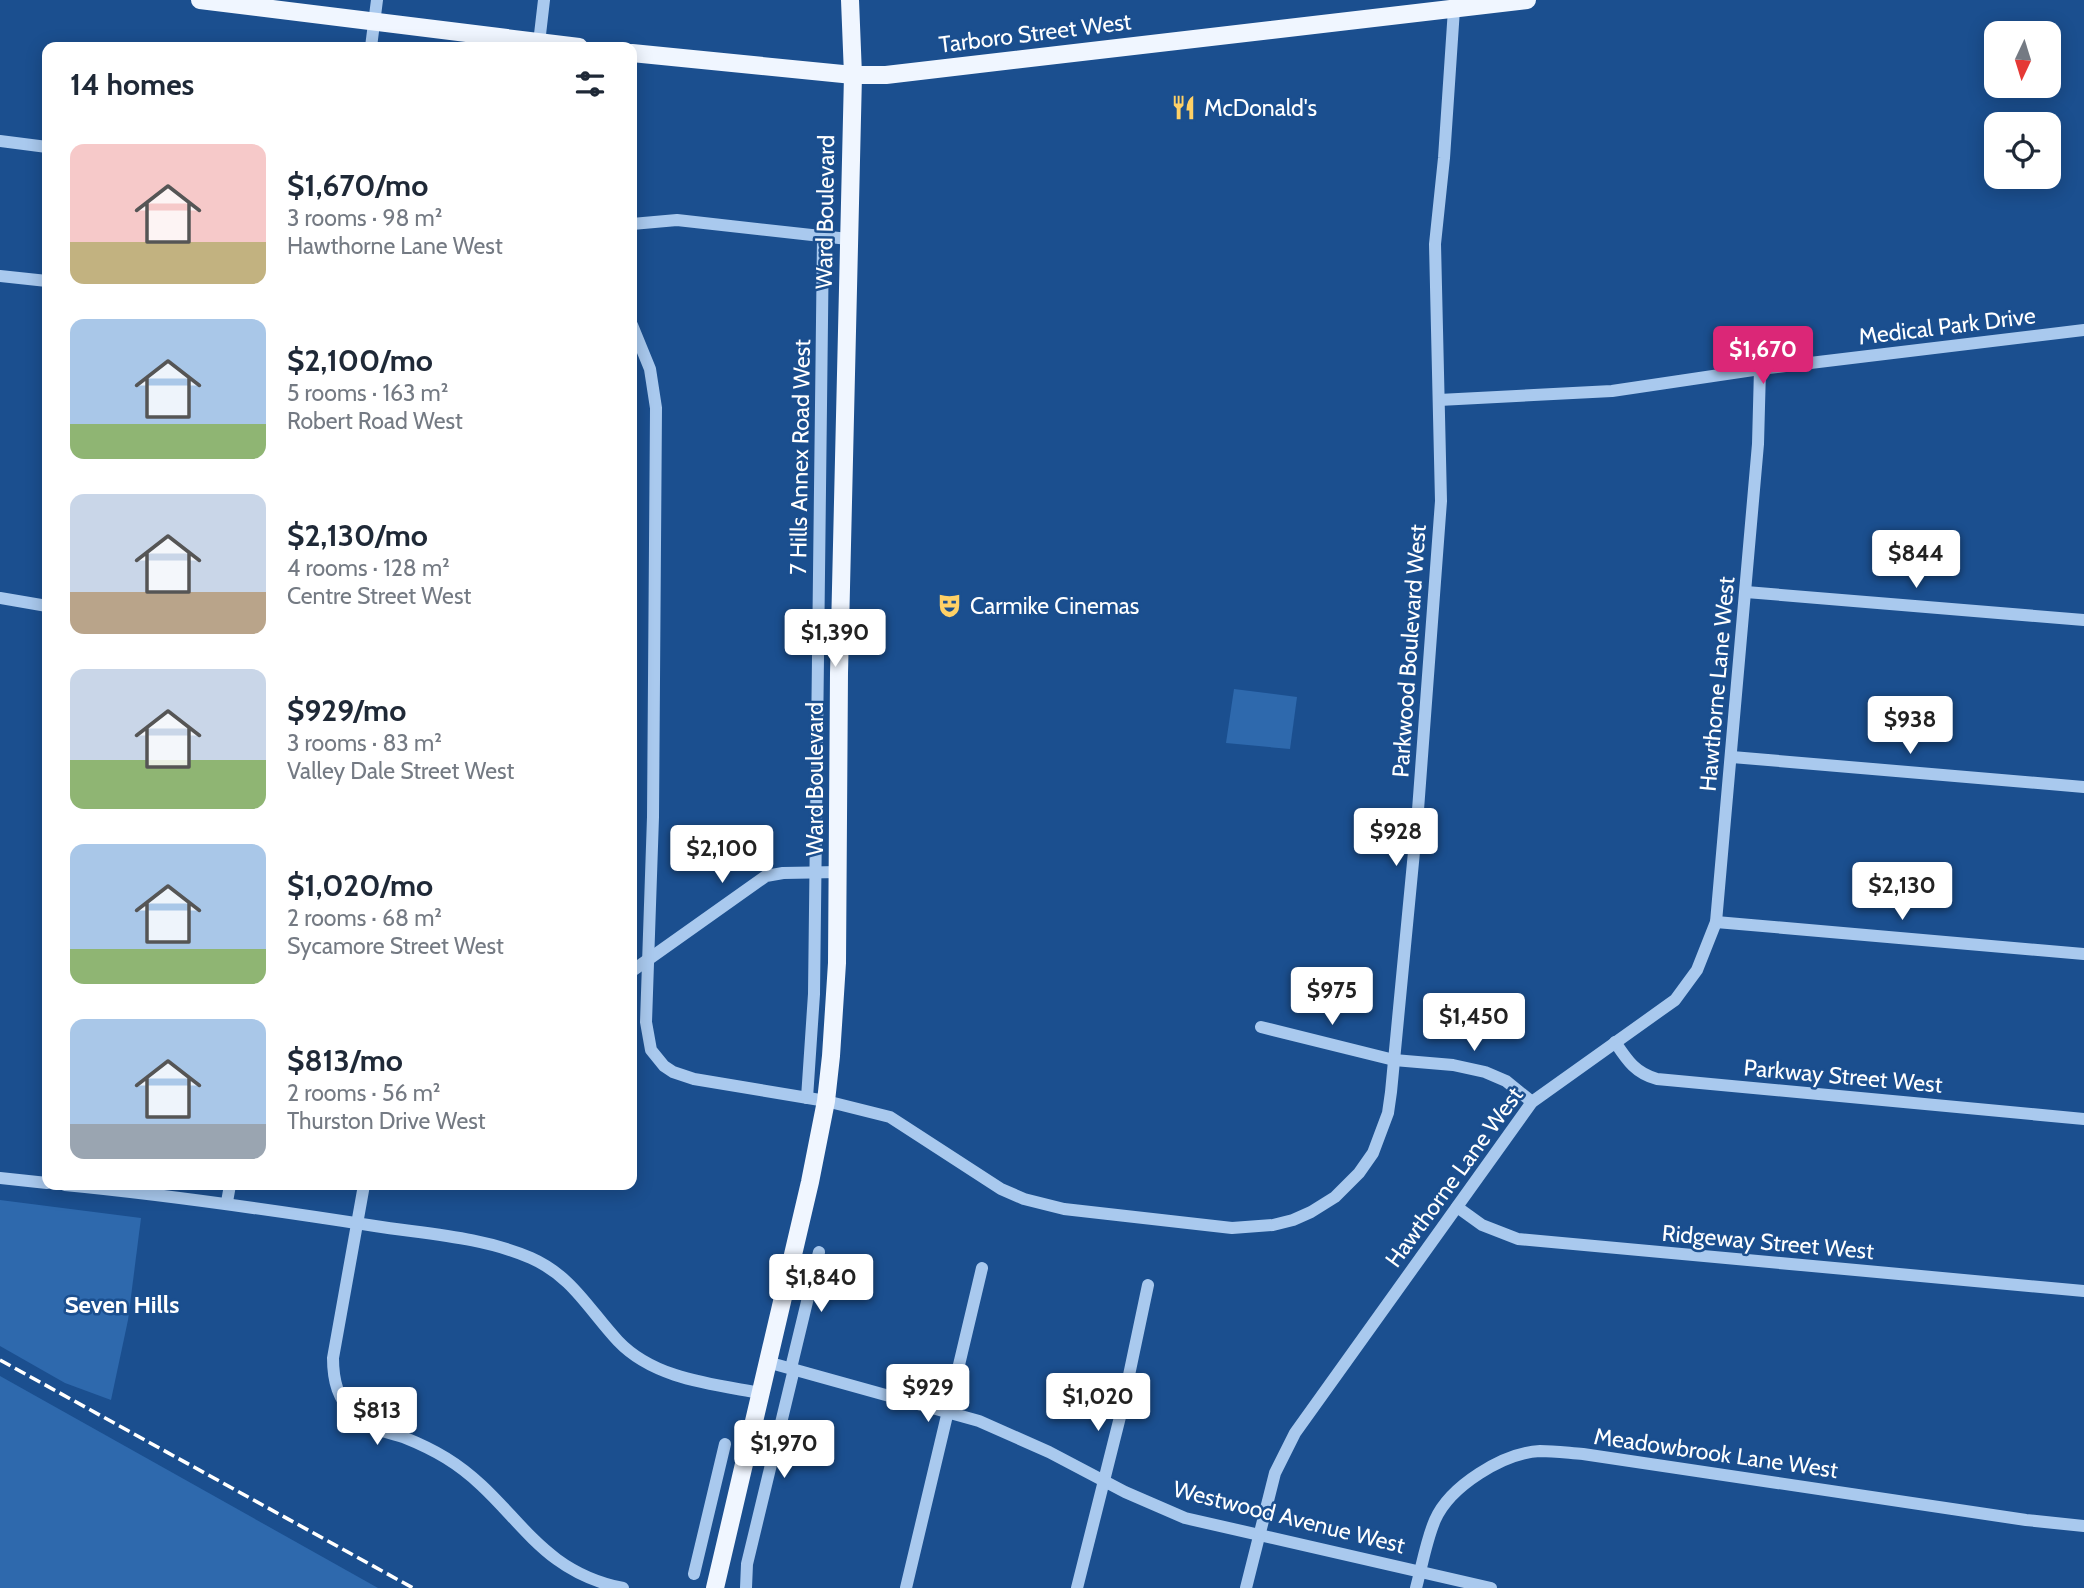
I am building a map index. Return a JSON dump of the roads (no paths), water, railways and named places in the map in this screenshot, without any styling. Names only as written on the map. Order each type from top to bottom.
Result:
[{"type":"main road","points":[[200,0],[531,42]]},
{"type":"main road","name":"Ward Boulevard","points":[[715,1588],[826,1101],[836,989],[839,673],[853,75],[850,0]]},
{"type":"main road","name":"Tarboro Street West","points":[[637,53],[853,75],[886,75],[1527,0]]},
{"type":"street","points":[[371,42],[377,0]]},
{"type":"street","points":[[539,42],[544,0]]},
{"type":"street","name":"Parkwood Boulevard West","points":[[637,337],[650,369],[656,408],[653,817],[646,1022],[652,1050],[664,1066],[694,1079],[826,1101],[890,1117],[1001,1189],[1024,1199],[1064,1209],[1232,1228],[1273,1225],[1311,1212],[1335,1197],[1359,1173],[1382,1134],[1390,1103],[1418,814],[1441,501],[1436,244],[1454,9]]},
{"type":"street","points":[[0,141],[42,146]]},
{"type":"street","points":[[637,223],[677,220],[848,239]]},
{"type":"street","name":"7 Hills Annex Road West","points":[[807,1098],[813,1007],[816,872],[823,236]]},
{"type":"street","points":[[0,276],[42,280]]},
{"type":"street","name":"Medical Park Drive","points":[[1439,400],[1612,391],[1760,369],[2084,330]]},
{"type":"street","name":"Hawthorne Lane West","points":[[1246,1588],[1275,1473],[1295,1433],[1532,1102],[1675,999],[1697,970],[1716,922],[1758,444],[1760,369]]},
{"type":"street","points":[[1746,592],[2084,620]]},
{"type":"street","points":[[0,598],[42,605]]},
{"type":"street","points":[[1732,757],[2084,787]]},
{"type":"street","points":[[637,967],[765,876],[839,872]]},
{"type":"street","points":[[1716,922],[2084,954]]},
{"type":"street","points":[[1261,1027],[1394,1060],[1453,1065],[1485,1072],[1506,1081],[1532,1102]]},
{"type":"street","name":"Parkway Street West","points":[[1615,1042],[1633,1068],[1643,1075],[1657,1079],[2084,1119]]},
{"type":"street","points":[[0,1178],[42,1182]]},
{"type":"street","points":[[114,1190],[227,1202],[469,1241],[509,1250],[533,1259],[574,1287],[619,1341],[647,1362],[674,1375],[760,1393]]},
{"type":"street","points":[[227,1202],[229,1190]]},
{"type":"street","points":[[363,1190],[333,1358],[335,1384],[348,1409],[369,1426],[425,1446],[464,1470],[532,1540],[563,1565],[592,1579],[623,1588]]},
{"type":"street","name":"Ridgeway Street West","points":[[1458,1207],[1482,1225],[1518,1239],[2084,1291]]},
{"type":"street","points":[[746,1588],[747,1564],[819,1252]]},
{"type":"street","points":[[906,1588],[982,1268]]},
{"type":"street","points":[[1077,1588],[1121,1413],[1148,1285]]},
{"type":"street","name":"Westwood Avenue West","points":[[766,1362],[979,1421],[1185,1518],[1491,1588]]},
{"type":"street","points":[[694,1574],[725,1444]]},
{"type":"street","name":"Meadowbrook Lane West","points":[[1416,1588],[1435,1521],[1445,1503],[1478,1474],[1511,1458],[1538,1451],[1583,1454],[2012,1518],[2084,1526]]},
{"type":"street","points":[[714,1492],[736,1497]]},
{"type":"railway","points":[[0,1360],[413,1588]]},
{"type":"place","name":"McDonald's","points":[[1184,108]]},
{"type":"place","name":"Carmike Cinemas","points":[[950,606]]},
{"type":"district","name":"Seven Hills","points":[[122,1305]]}]
